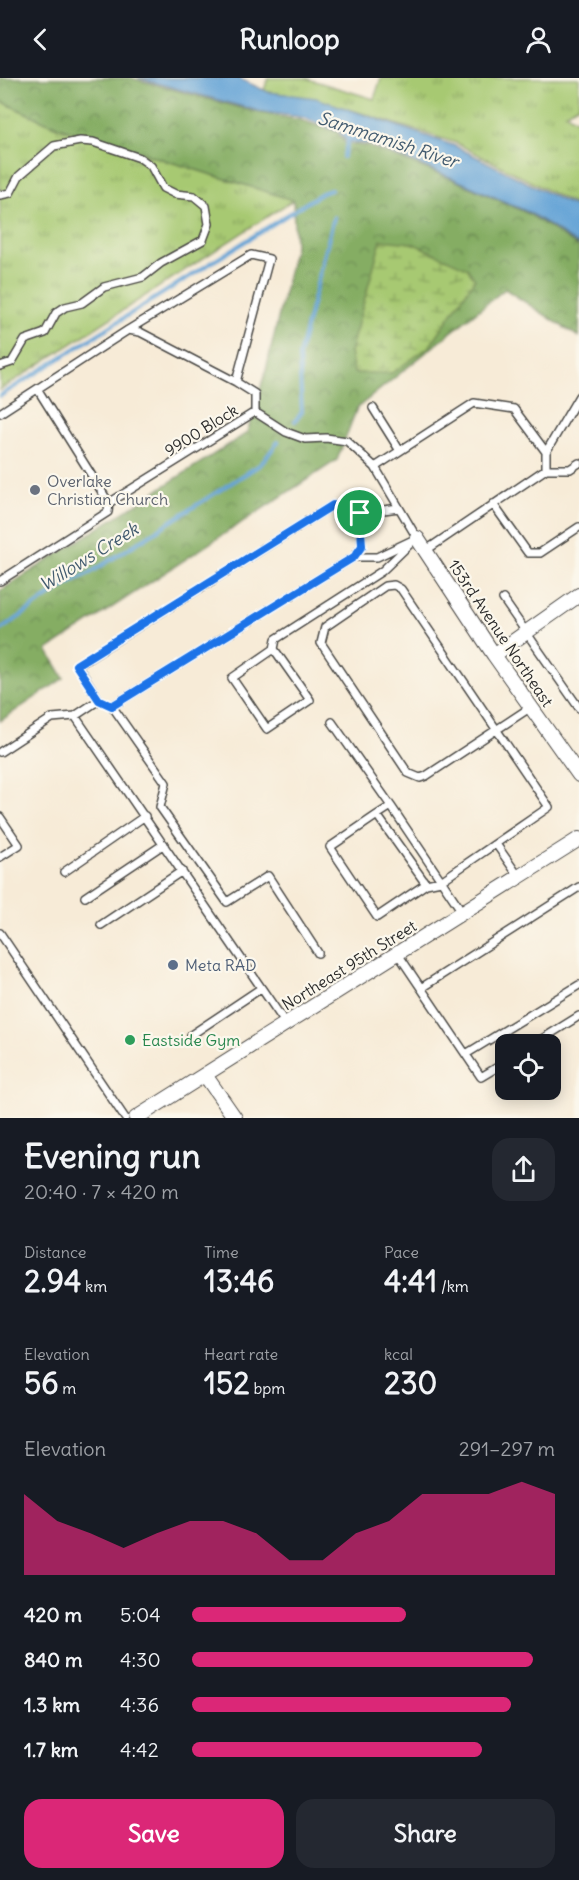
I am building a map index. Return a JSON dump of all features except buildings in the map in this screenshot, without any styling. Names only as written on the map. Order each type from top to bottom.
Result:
[{"type":"street","name":"153rd Avenue Northeast","points":[[417,538],[494,655],[579,775]]},
{"type":"street","points":[[494,655],[579,595]]},
{"type":"street","name":"Northeast 95th Street","points":[[143,1116],[579,839]]},
{"type":"street","points":[[205,1075],[235,1118]]},
{"type":"lane","points":[[0,195],[10,193],[19,177],[54,146],[80,141],[93,142],[146,162],[151,166],[163,188],[175,194],[194,196],[207,206],[209,224],[203,240],[160,263],[143,277],[104,287],[82,303],[56,313],[45,333],[25,340],[12,362],[0,366]]},
{"type":"lane","points":[[0,413],[128,330],[251,255],[269,259],[236,382],[140,332],[128,330]]},
{"type":"lane","name":"9900 Block","points":[[0,581],[108,512],[110,504],[255,412],[255,394],[236,382]]},
{"type":"lane","points":[[38,390],[110,504]]},
{"type":"lane","points":[[546,470],[546,452],[578,399]]},
{"type":"lane","points":[[375,467],[474,403],[514,409],[546,452]]},
{"type":"lane","points":[[373,408],[400,451]]},
{"type":"lane","points":[[255,412],[286,432],[305,439],[347,441],[375,467],[417,538]]},
{"type":"lane","points":[[425,551],[546,470],[570,469],[579,463]]},
{"type":"lane","points":[[494,504],[528,553],[540,553],[579,527]]},
{"type":"lane","points":[[318,953],[268,876],[227,902],[160,807],[166,783],[112,706],[99,700],[76,665],[333,505],[360,513],[399,508]]},
{"type":"lane","points":[[112,706],[354,557],[362,546],[360,513]]},
{"type":"lane","points":[[354,557],[377,557],[417,538]]},
{"type":"lane","points":[[274,649],[310,700],[267,729],[232,678],[274,649],[276,639],[382,570],[417,538]]},
{"type":"lane","points":[[391,806],[330,847],[377,917],[426,884],[441,881],[549,807],[497,730],[401,589],[394,585],[385,586],[325,627],[321,643],[408,773],[420,778],[426,776],[497,730],[531,707]]},
{"type":"lane","points":[[503,600],[579,708]]},
{"type":"lane","points":[[0,752],[51,718],[75,716],[99,700]]},
{"type":"lane","points":[[75,716],[286,1024]]},
{"type":"lane","points":[[332,722],[463,913]]},
{"type":"lane","points":[[377,815],[426,884]]},
{"type":"lane","points":[[64,872],[145,816]]},
{"type":"lane","points":[[0,817],[19,845],[0,858]]},
{"type":"lane","points":[[85,897],[164,844]]},
{"type":"lane","points":[[496,844],[519,877]]},
{"type":"lane","points":[[101,925],[182,871]]},
{"type":"lane","points":[[421,988],[579,887]]},
{"type":"lane","points":[[0,933],[125,1118]]},
{"type":"lane","points":[[398,954],[481,1077],[495,1069]]},
{"type":"lane","points":[[466,1054],[579,985]]},
{"type":"lane","points":[[191,1035],[260,989]]},
{"type":"lane","points":[[550,1034],[579,1016]]},
{"type":"green space","points":[[0,78],[131,78],[260,113],[300,120],[337,132],[346,144],[367,146],[450,178],[529,214],[579,247],[579,337],[505,289],[357,408],[337,460],[47,650],[64,678],[0,721],[0,591],[247,433],[266,370],[295,246],[293,200],[55,126],[0,101]]},
{"type":"green space","points":[[268,78],[305,78],[374,99],[381,78],[579,78],[579,105],[565,113],[579,122],[579,207],[456,143],[320,100],[268,92],[264,90]]},
{"type":"green space","points":[[0,101],[55,126],[293,200],[0,390]]},
{"type":"green space","points":[[381,240],[412,243],[467,268],[475,279],[430,346],[392,373],[354,373],[350,352]]},
{"type":"water","name":"Sammamish River","points":[[138,78],[238,78],[268,92],[316,98],[455,146],[579,209],[579,245],[530,213],[369,144],[347,142],[339,131],[301,117],[262,112]]},
{"type":"waterway","name":"Willows Creek","points":[[343,157],[349,138]]},
{"type":"waterway","points":[[0,396],[322,193],[331,190]]},
{"type":"waterway","name":"Willows Creek","points":[[295,421],[302,412],[299,356],[334,217]]},
{"type":"waterway","name":"Willows Creek","points":[[0,630],[55,592],[90,573],[261,464],[278,442]]},
{"type":"place","name":"Overlake Christian Church","points":[[35,490]]},
{"type":"place","name":"Meta RAD","points":[[173,965]]},
{"type":"place","name":"Eastside Gym","points":[[130,1040]]},
{"type":"route","points":[[333,505],[360,513],[362,546],[354,557],[112,706],[99,700],[76,665],[333,505]]}]
